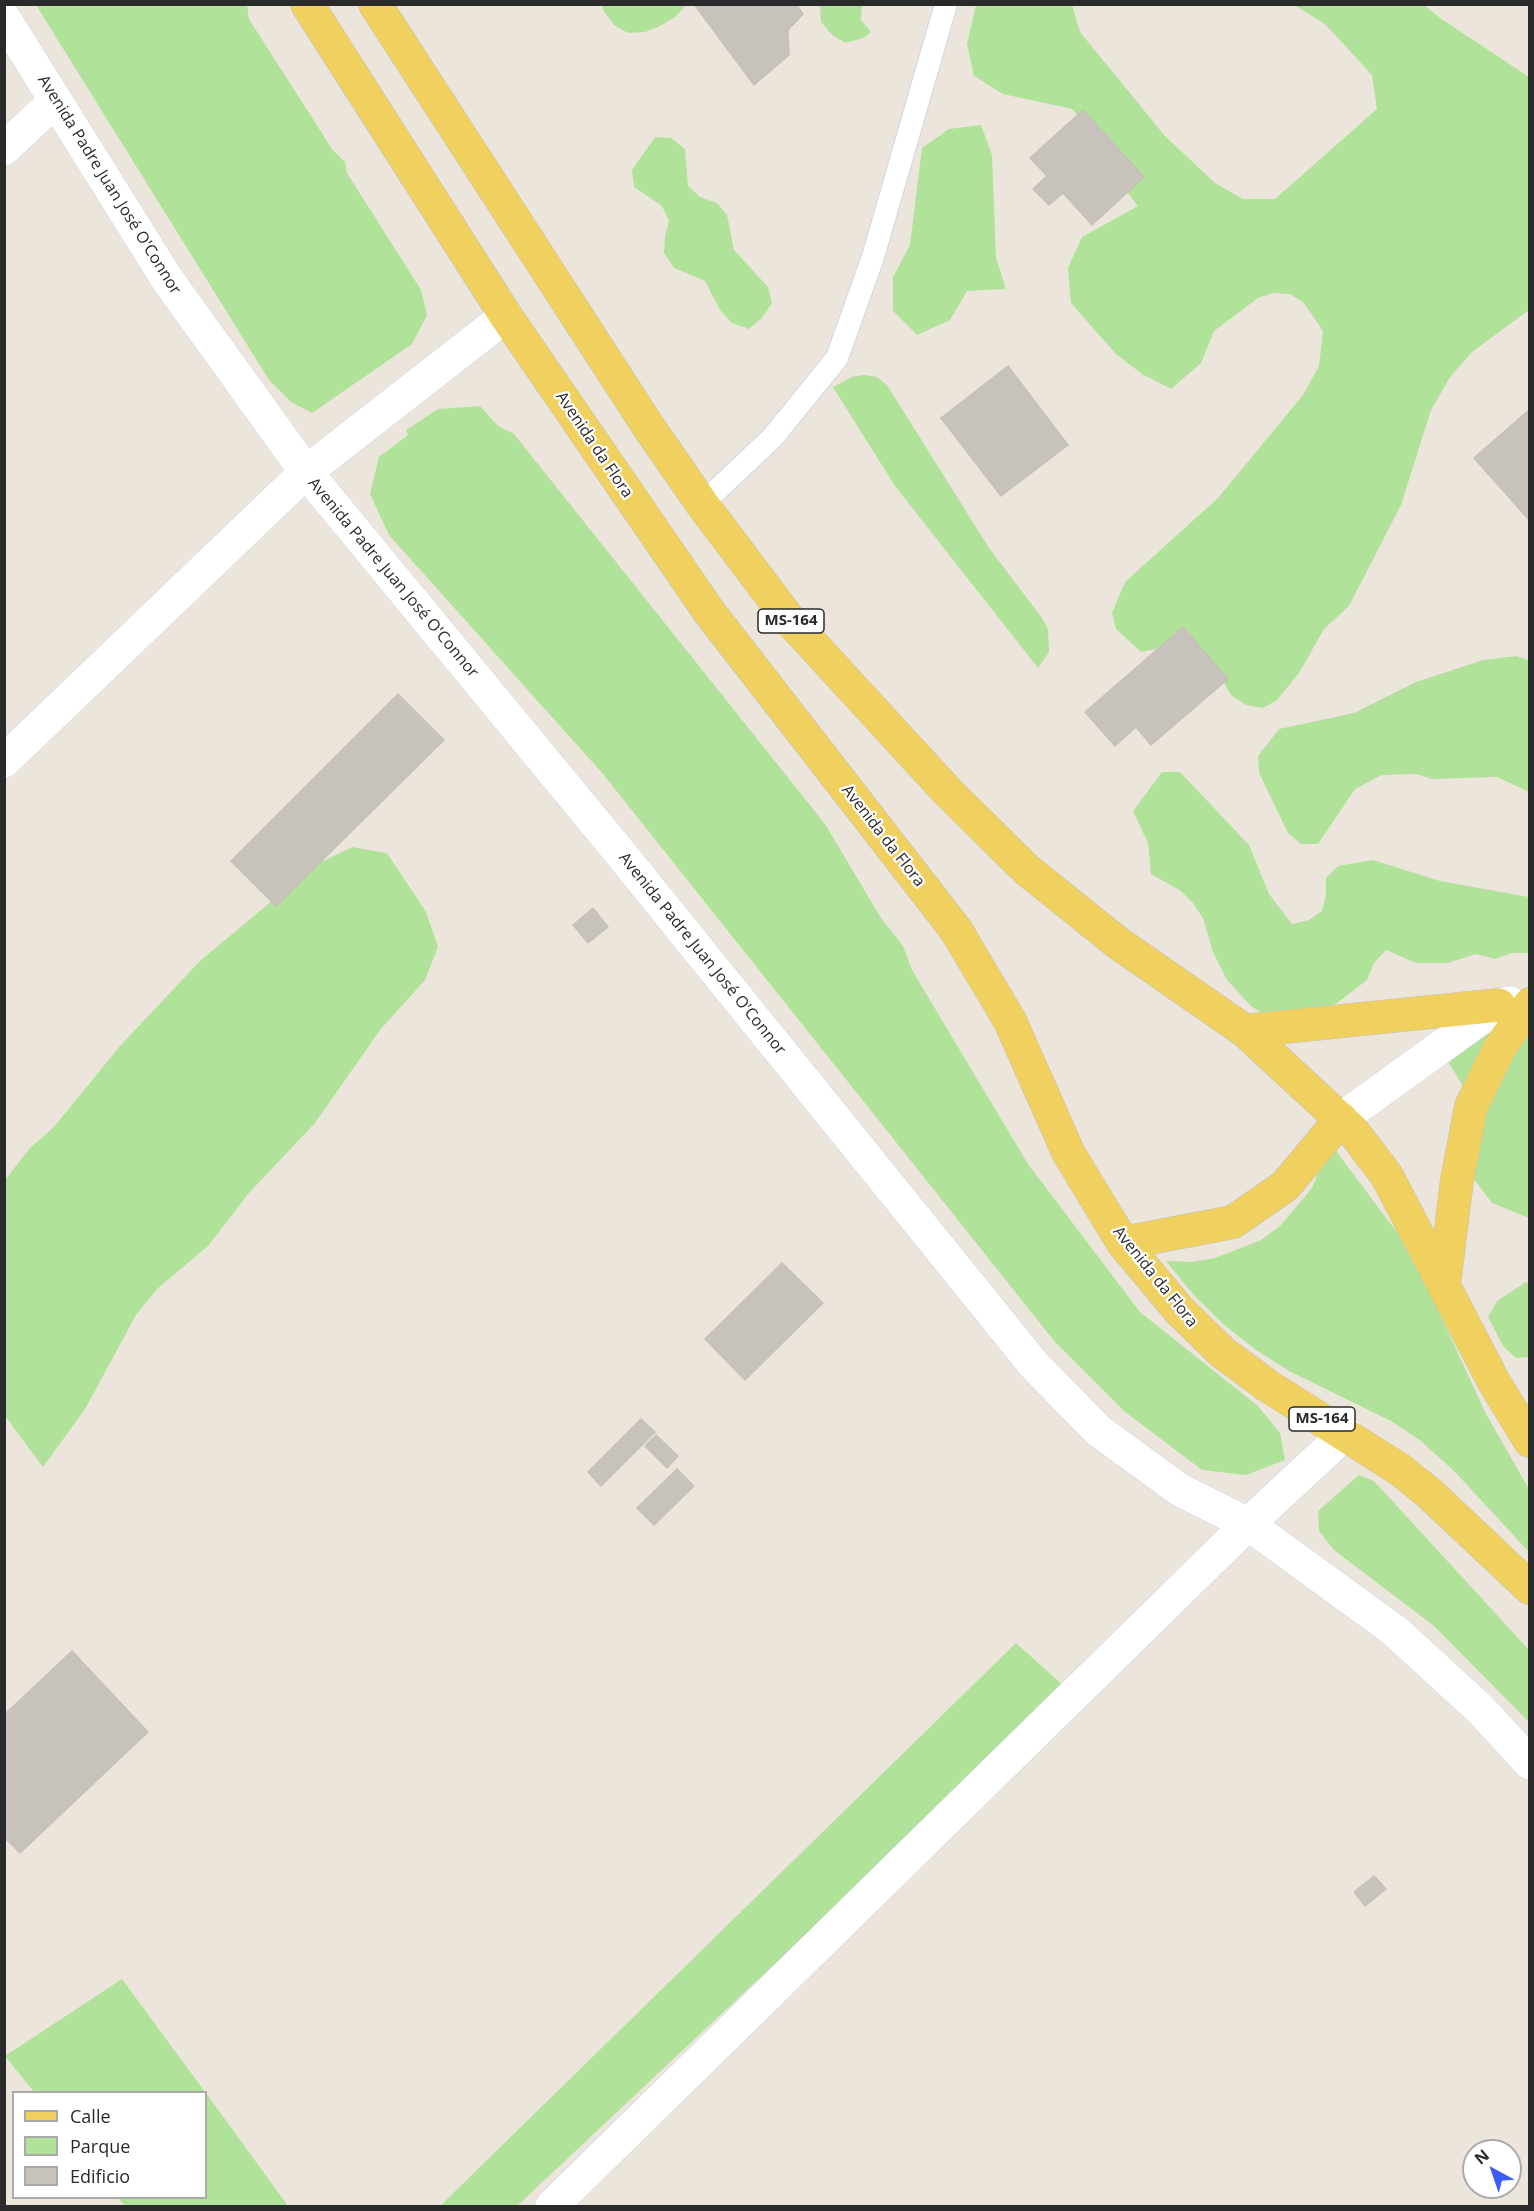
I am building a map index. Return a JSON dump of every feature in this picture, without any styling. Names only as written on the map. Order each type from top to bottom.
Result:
[{"type":"main road","name":"Avenida da Flora","points":[[307,4],[506,316],[710,613],[956,930],[1010,1021],[1068,1154],[1123,1243],[1180,1311],[1222,1352],[1268,1386],[1346,1433],[1429,1492],[1530,1588]]},
{"type":"main road","name":"MS-164","points":[[375,4],[648,426],[702,504],[789,618],[947,791],[1026,869],[1118,943],[1245,1031],[1341,1119],[1388,1176],[1494,1382],[1530,1441]]},
{"type":"main road","points":[[1245,1031],[1519,1003],[1471,1107],[1457,1180],[1444,1285]]},
{"type":"main road","points":[[1123,1243],[1233,1222],[1285,1186],[1341,1119]]},
{"type":"street","name":"Avenida Padre Juan José O'Connor","points":[[4,18],[167,279],[306,472],[621,854],[1035,1366],[1099,1431],[1180,1490],[1248,1524],[1395,1631],[1480,1709],[1530,1763]]},
{"type":"street","points":[[4,149],[55,101]]},
{"type":"street","points":[[4,761],[306,472],[506,316]]},
{"type":"street","points":[[1341,1119],[1519,1003]]},
{"type":"street","points":[[552,2206],[1248,1524],[1346,1433]]},
{"type":"lane","points":[[702,504],[772,438],[837,358],[873,257],[946,4]]},
{"type":"green space","points":[[602,4],[686,5],[675,17],[660,26],[645,32],[628,33],[614,25],[603,10]]},
{"type":"green space","points":[[36,5],[247,5],[249,19],[332,149],[345,162],[347,173],[421,290],[427,315],[412,344],[312,413],[291,402],[269,380]]},
{"type":"green space","points":[[820,5],[862,5],[861,20],[871,32],[863,38],[846,43],[832,35],[821,22]]},
{"type":"green space","points":[[976,5],[1072,5],[1080,32],[1165,136],[1215,183],[1243,199],[1275,199],[1377,109],[1372,75],[1325,24],[1294,5],[1424,5],[1529,77],[1529,310],[1472,352],[1450,377],[1431,410],[1401,505],[1349,606],[1324,629],[1299,673],[1277,700],[1263,708],[1246,705],[1231,695],[1214,665],[1191,642],[1141,652],[1116,629],[1112,613],[1125,582],[1218,498],[1303,395],[1319,366],[1323,331],[1304,303],[1290,294],[1273,293],[1258,298],[1214,331],[1201,363],[1171,389],[1142,374],[1116,354],[1071,303],[1068,268],[1082,237],[1138,206],[1127,192],[1118,160],[1072,109],[1003,94],[974,76],[967,44]]},
{"type":"green space","points":[[981,125],[992,155],[996,258],[1006,289],[967,291],[950,320],[917,335],[893,311],[893,277],[910,245],[922,148],[949,129]]},
{"type":"green space","points":[[655,137],[671,138],[685,149],[688,186],[700,197],[717,203],[727,215],[734,250],[768,287],[772,303],[762,318],[749,329],[732,323],[720,310],[705,281],[674,268],[664,253],[669,221],[662,206],[634,187],[632,170]]},
{"type":"green space","points":[[864,375],[877,377],[887,385],[989,548],[1042,618],[1048,629],[1049,652],[1038,668],[895,486],[833,387],[852,377]]},
{"type":"green space","points":[[480,406],[498,426],[514,434],[825,824],[881,918],[903,946],[912,970],[1028,1164],[1140,1312],[1258,1406],[1280,1433],[1285,1460],[1246,1475],[1202,1470],[1124,1411],[1055,1342],[603,774],[389,535],[370,494],[379,457],[408,435],[406,430],[438,409]]},
{"type":"green space","points":[[1516,656],[1529,660],[1529,792],[1497,777],[1432,779],[1416,774],[1382,775],[1355,789],[1318,844],[1301,844],[1288,833],[1259,773],[1258,756],[1279,729],[1354,713],[1416,682],[1483,660]]},
{"type":"green space","points":[[1162,772],[1180,772],[1249,845],[1269,894],[1292,924],[1309,920],[1322,911],[1326,895],[1326,878],[1338,866],[1373,860],[1440,881],[1529,897],[1529,953],[1512,953],[1495,959],[1476,954],[1448,963],[1416,963],[1386,950],[1374,963],[1367,980],[1337,1003],[1303,1016],[1268,1017],[1251,1006],[1227,980],[1213,952],[1203,918],[1193,903],[1181,891],[1151,874],[1148,843],[1133,811]]},
{"type":"green space","points":[[352,847],[387,853],[426,912],[438,947],[425,980],[380,1030],[315,1123],[249,1193],[208,1246],[157,1289],[136,1315],[85,1409],[43,1467],[5,1416],[5,1180],[30,1148],[54,1127],[120,1046],[200,961],[315,865]]},
{"type":"green space","points":[[1529,1019],[1529,1218],[1492,1203],[1472,1176],[1464,1088],[1446,1058],[1454,1029]]},
{"type":"green space","points":[[1330,1143],[1399,1235],[1421,1273],[1486,1414],[1529,1489],[1529,1552],[1455,1472],[1421,1441],[1391,1421],[1289,1371],[1256,1350],[1223,1324],[1193,1294],[1166,1261],[1191,1262],[1215,1258],[1261,1240],[1280,1226],[1312,1188]]},
{"type":"green space","points":[[1526,1282],[1529,1283],[1529,1357],[1516,1358],[1503,1346],[1488,1317],[1497,1301]]},
{"type":"green space","points":[[1359,1475],[1374,1481],[1529,1650],[1529,1722],[1434,1626],[1334,1550],[1319,1531],[1318,1511]]},
{"type":"green space","points":[[1016,1643],[1067,1689],[517,2206],[440,2206]]},
{"type":"green space","points":[[122,1979],[204,2091],[33,2091],[5,2056]]},
{"type":"green space","points":[[207,2094],[288,2206],[125,2206],[119,2199],[207,2199]]},
{"type":"building","points":[[694,4],[796,4],[803,14],[788,30],[789,55],[754,85]]},
{"type":"building","points":[[1083,110],[1144,177],[1092,225],[1063,193],[1049,205],[1033,189],[1047,176],[1030,158]]},
{"type":"building","points":[[1008,366],[1068,445],[1001,496],[941,418]]},
{"type":"building","points":[[1530,409],[1530,521],[1474,458]]},
{"type":"building","points":[[1183,627],[1228,679],[1151,745],[1136,727],[1115,746],[1085,712]]},
{"type":"building","points":[[398,694],[444,740],[276,906],[231,861]]},
{"type":"building","points":[[593,908],[608,927],[588,943],[573,925]]},
{"type":"building","points":[[782,1263],[823,1303],[745,1380],[705,1339]]},
{"type":"building","points":[[641,1419],[655,1432],[601,1486],[588,1472]]},
{"type":"building","points":[[656,1435],[678,1456],[667,1468],[645,1446]]},
{"type":"building","points":[[677,1469],[694,1486],[654,1525],[637,1508]]},
{"type":"building","points":[[72,1651],[148,1732],[20,1853],[4,1837],[4,1715]]},
{"type":"building","points":[[1374,1876],[1386,1889],[1365,1906],[1354,1892]]}]
